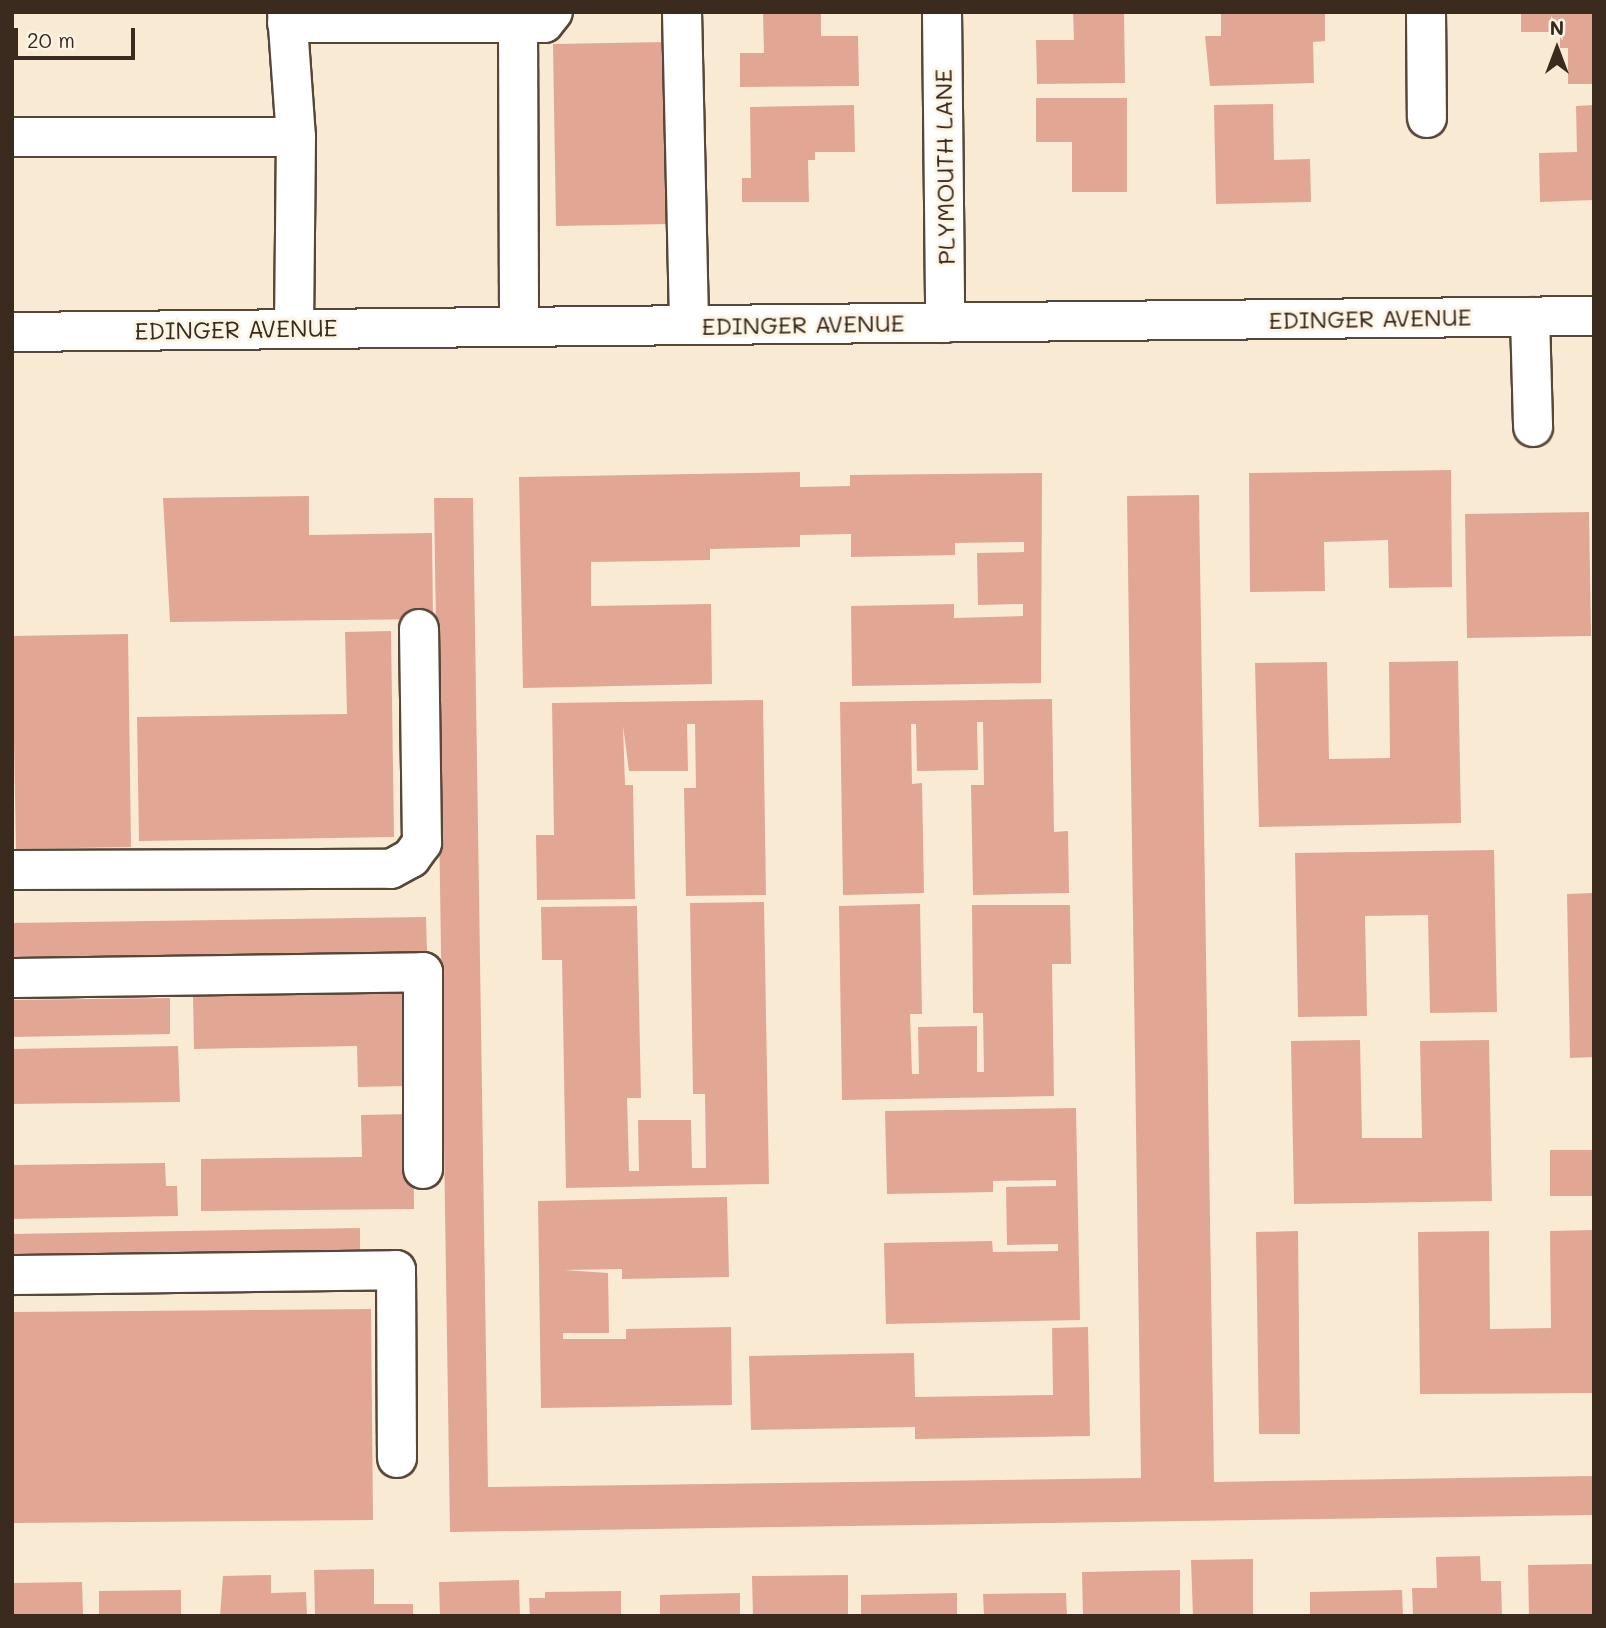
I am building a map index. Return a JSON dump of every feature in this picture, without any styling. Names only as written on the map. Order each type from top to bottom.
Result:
[{"type":"main road","points":[[682,12],[689,325]]},
{"type":"main road","name":"PLYMOUTH LANE","points":[[942,12],[945,323]]},
{"type":"main road","points":[[1426,12],[1427,118]]},
{"type":"main road","points":[[294,329],[296,137],[287,17],[535,17],[519,327]]},
{"type":"main road","points":[[12,137],[296,137]]},
{"type":"main road","name":"EDINGER AVENUE","points":[[12,332],[1594,316]]},
{"type":"main road","points":[[1530,317],[1533,427]]},
{"type":"main road","points":[[12,870],[391,869],[411,858],[422,843],[419,629]]},
{"type":"main road","points":[[12,978],[423,972],[423,1169]]},
{"type":"main road","points":[[12,1275],[397,1270],[397,1458]]},
{"type":"building","points":[[763,12],[821,12],[821,36],[858,36],[859,86],[740,87],[740,53],[764,53]]},
{"type":"building","points":[[1073,12],[1124,12],[1125,83],[1037,84],[1036,40],[1074,40]]},
{"type":"building","points":[[1221,12],[1325,12],[1325,41],[1313,42],[1314,83],[1210,86],[1205,36],[1221,36]]},
{"type":"building","points":[[1521,12],[1594,12],[1594,84],[1568,84],[1568,48],[1560,48],[1560,32],[1521,32]]},
{"type":"building","points":[[665,42],[668,224],[556,226],[553,44]]},
{"type":"building","points":[[1036,98],[1127,98],[1127,192],[1072,192],[1072,142],[1036,142]]},
{"type":"building","points":[[1273,104],[1274,160],[1310,159],[1311,202],[1216,204],[1214,105]]},
{"type":"building","points":[[854,105],[855,152],[815,152],[815,160],[808,160],[809,202],[742,202],[742,178],[751,178],[750,107]]},
{"type":"building","points":[[1594,105],[1594,200],[1540,202],[1539,153],[1577,152],[1576,106]]},
{"type":"building","points":[[1451,470],[1452,587],[1389,588],[1388,540],[1324,542],[1325,591],[1250,592],[1249,473]]},
{"type":"building","points":[[800,472],[800,487],[850,486],[850,475],[1042,473],[1041,683],[852,686],[851,606],[954,604],[954,618],[1023,616],[1023,604],[978,605],[977,553],[1024,552],[1024,542],[955,543],[955,555],[851,557],[851,534],[800,535],[800,547],[710,549],[710,560],[591,562],[591,606],[711,604],[712,684],[523,688],[519,477]]},
{"type":"building","points":[[1199,495],[1214,1482],[1594,1476],[1594,1515],[450,1532],[434,498],[473,498],[488,1487],[1141,1478],[1127,496]]},
{"type":"building","points":[[309,496],[309,535],[432,533],[433,619],[170,622],[163,498]]},
{"type":"building","points":[[1589,512],[1591,636],[1467,638],[1465,514]]},
{"type":"building","points":[[391,631],[394,837],[139,841],[137,717],[347,714],[345,632]]},
{"type":"building","points":[[128,634],[131,847],[16,849],[12,636]]},
{"type":"building","points":[[1458,661],[1461,823],[1259,827],[1255,663],[1327,662],[1329,759],[1390,758],[1389,662]]},
{"type":"building","points":[[1052,699],[1054,832],[1068,831],[1069,893],[973,895],[971,785],[984,785],[983,722],[977,722],[978,770],[917,771],[916,724],[911,724],[912,784],[922,783],[924,893],[843,895],[840,702]]},
{"type":"building","points":[[763,700],[766,895],[686,896],[684,788],[696,788],[695,724],[687,724],[688,771],[629,771],[623,726],[625,785],[633,785],[635,899],[537,900],[536,835],[554,835],[552,703]]},
{"type":"building","points":[[1494,850],[1497,1012],[1430,1013],[1428,915],[1365,916],[1367,1016],[1298,1017],[1295,853]]},
{"type":"building","points":[[1594,893],[1594,1057],[1570,1058],[1567,894]]},
{"type":"building","points":[[764,902],[769,1184],[566,1188],[562,960],[542,960],[541,907],[637,906],[641,1098],[627,1098],[629,1171],[639,1171],[638,1120],[691,1120],[692,1168],[706,1168],[705,1094],[693,1094],[690,903]]},
{"type":"building","points":[[920,904],[922,1014],[910,1014],[912,1074],[919,1074],[918,1027],[977,1026],[977,1072],[984,1072],[983,1013],[973,1013],[972,905],[1070,905],[1071,964],[1052,964],[1054,1096],[842,1100],[839,906]]},
{"type":"building","points":[[426,917],[427,954],[12,960],[12,923]]},
{"type":"building","points":[[405,993],[406,1086],[358,1087],[357,1046],[194,1049],[193,996]]},
{"type":"building","points":[[170,998],[170,1034],[12,1037],[12,1000]]},
{"type":"building","points":[[1360,1040],[1362,1138],[1422,1138],[1420,1041],[1489,1040],[1492,1201],[1294,1204],[1291,1041]]},
{"type":"building","points":[[178,1046],[180,1102],[12,1104],[12,1049]]},
{"type":"building","points":[[1076,1108],[1080,1320],[886,1324],[884,1243],[992,1241],[993,1252],[1058,1251],[1058,1244],[1007,1245],[1006,1187],[1056,1186],[1056,1180],[993,1181],[993,1192],[887,1194],[885,1111]]},
{"type":"building","points":[[413,1114],[414,1209],[201,1211],[201,1159],[362,1157],[361,1115]]},
{"type":"building","points":[[1550,1150],[1594,1150],[1594,1196],[1550,1196]]},
{"type":"building","points":[[165,1163],[166,1186],[177,1186],[178,1216],[12,1219],[12,1165]]},
{"type":"building","points":[[727,1197],[729,1277],[622,1279],[622,1269],[564,1270],[608,1273],[609,1333],[563,1333],[563,1339],[626,1339],[626,1329],[731,1327],[732,1405],[541,1408],[538,1201]]},
{"type":"building","points":[[360,1228],[360,1267],[12,1273],[12,1234]]},
{"type":"building","points":[[1594,1230],[1594,1393],[1420,1394],[1418,1232],[1489,1231],[1490,1329],[1551,1328],[1550,1231]]},
{"type":"building","points":[[1298,1231],[1300,1434],[1259,1434],[1256,1232]]},
{"type":"building","points":[[371,1309],[373,1520],[12,1523],[12,1312]]},
{"type":"building","points":[[1088,1327],[1090,1436],[915,1439],[915,1427],[751,1430],[749,1356],[914,1353],[915,1397],[1053,1395],[1052,1328]]},
{"type":"building","points":[[1480,1556],[1481,1581],[1501,1581],[1502,1616],[1413,1616],[1412,1588],[1437,1588],[1436,1557]]},
{"type":"building","points":[[1253,1559],[1253,1616],[1193,1616],[1191,1560]]},
{"type":"building","points":[[1594,1564],[1594,1616],[1529,1616],[1528,1565]]},
{"type":"building","points":[[374,1569],[374,1604],[413,1604],[413,1616],[315,1616],[314,1570]]},
{"type":"building","points":[[1180,1570],[1180,1616],[1083,1616],[1082,1572]]},
{"type":"building","points":[[271,1575],[271,1593],[306,1592],[307,1616],[220,1616],[223,1576]]},
{"type":"building","points":[[848,1575],[848,1616],[753,1616],[752,1576]]},
{"type":"building","points":[[519,1580],[520,1616],[440,1616],[439,1582]]},
{"type":"building","points":[[82,1582],[83,1616],[12,1616],[12,1583]]},
{"type":"building","points":[[181,1590],[181,1616],[99,1616],[99,1591]]},
{"type":"building","points":[[1402,1590],[1403,1616],[1310,1616],[1310,1592]]},
{"type":"building","points":[[621,1591],[621,1616],[530,1616],[529,1598],[545,1598],[545,1592]]},
{"type":"building","points":[[740,1593],[740,1616],[660,1616],[660,1595]]},
{"type":"building","points":[[957,1593],[957,1616],[861,1616],[861,1595]]},
{"type":"building","points":[[1066,1593],[1067,1616],[984,1616],[983,1594]]}]
